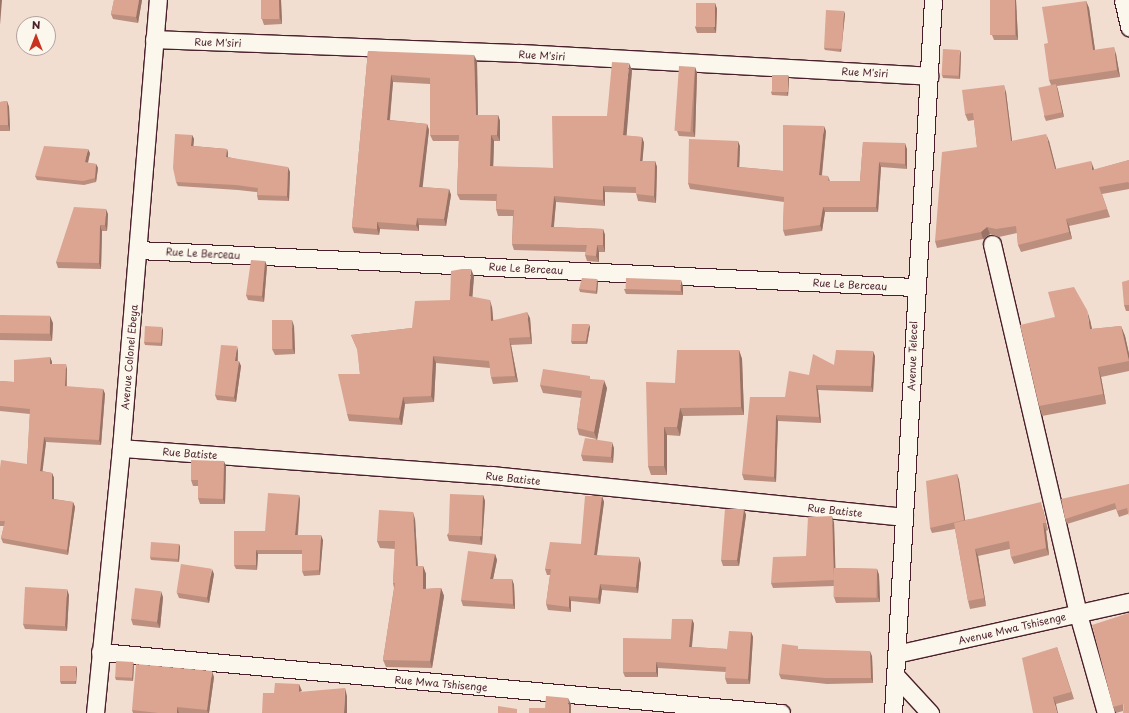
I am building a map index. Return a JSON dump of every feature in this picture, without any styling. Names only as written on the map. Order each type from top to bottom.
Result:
[{"type":"street","name":"Avenue Colonel Ebeya","points":[[95,713],[121,448],[158,0]]},
{"type":"street","name":"Avenue Telecel","points":[[893,713],[915,287],[933,0]]},
{"type":"street","points":[[1123,0],[1129,27]]},
{"type":"street","name":"Rue M'siri","points":[[154,39],[520,53],[929,76]]},
{"type":"street","points":[[992,244],[1078,614],[1106,713]]},
{"type":"street","name":"Rue Le Berceau","points":[[138,250],[915,287]]},
{"type":"street","name":"Rue Batiste","points":[[121,448],[492,475],[904,517]]},
{"type":"street","name":"Avenue Mwa Tshisenge","points":[[896,654],[1129,602]]},
{"type":"street","name":"Rue Mwa Tshisenge","points":[[100,652],[781,713]]},
{"type":"street","points":[[895,675],[930,713]]},
{"type":"building","points":[[114,0],[139,0],[136,17],[111,14]]},
{"type":"building","points":[[261,0],[279,0],[279,19],[261,19]]},
{"type":"building","points":[[990,0],[1015,0],[1015,35],[990,35]]},
{"type":"building","points":[[1086,1],[1093,50],[1114,47],[1117,70],[1049,80],[1044,44],[1048,43],[1042,7]]},
{"type":"building","points":[[696,3],[715,3],[715,27],[696,27]]},
{"type":"building","points":[[826,10],[844,11],[842,49],[824,48]]},
{"type":"building","points":[[943,49],[960,50],[959,76],[942,75]]},
{"type":"building","points":[[368,51],[474,55],[476,115],[498,115],[497,135],[491,135],[490,166],[553,168],[552,116],[607,116],[612,62],[629,63],[623,135],[642,137],[640,161],[655,161],[654,196],[636,194],[636,187],[603,186],[603,200],[554,196],[551,227],[603,229],[603,245],[597,245],[596,256],[585,255],[587,245],[512,244],[514,210],[496,209],[497,194],[457,194],[459,135],[430,135],[430,78],[391,75],[387,120],[427,124],[419,187],[449,189],[444,219],[417,218],[416,225],[377,222],[377,229],[352,227]]},
{"type":"building","points":[[679,66],[695,67],[690,132],[674,131]]},
{"type":"building","points":[[772,75],[788,75],[788,92],[772,92]]},
{"type":"building","points":[[1056,84],[1062,112],[1044,116],[1038,88]]},
{"type":"building","points":[[1004,85],[1011,141],[1046,134],[1055,169],[1091,161],[1092,170],[1129,160],[1129,183],[1099,187],[1107,209],[1066,219],[1069,232],[1018,245],[1016,226],[996,229],[987,227],[981,232],[935,241],[942,152],[977,147],[973,113],[965,114],[962,90]]},
{"type":"building","points":[[7,101],[8,125],[0,125],[0,102]]},
{"type":"building","points":[[783,125],[824,126],[819,175],[828,176],[828,181],[860,181],[863,142],[905,143],[905,164],[879,162],[876,207],[823,207],[820,225],[783,230],[784,197],[688,183],[689,139],[738,141],[737,167],[783,171]]},
{"type":"building","points":[[175,134],[192,135],[191,146],[227,149],[226,157],[288,167],[287,196],[257,195],[258,188],[236,185],[176,182],[173,168]]},
{"type":"building","points":[[44,146],[88,149],[85,162],[96,164],[95,178],[83,181],[35,176]]},
{"type":"building","points":[[74,207],[106,209],[105,225],[100,225],[99,263],[56,262]]},
{"type":"building","points":[[251,260],[265,261],[262,296],[246,295]]},
{"type":"building","points":[[471,269],[469,296],[490,300],[491,321],[527,312],[530,337],[509,338],[515,376],[491,377],[489,361],[433,356],[431,396],[403,397],[399,418],[347,414],[338,374],[360,374],[357,349],[351,335],[412,328],[415,301],[450,300],[451,271]]},
{"type":"building","points":[[582,278],[597,279],[596,291],[579,289]]},
{"type":"building","points":[[626,278],[681,280],[681,291],[626,289]]},
{"type":"building","points":[[1129,280],[1129,305],[1124,305],[1122,282]]},
{"type":"building","points":[[1074,287],[1087,310],[1090,329],[1121,326],[1129,361],[1098,367],[1103,394],[1039,406],[1020,325],[1055,317],[1048,292]]},
{"type":"building","points":[[0,315],[50,316],[50,334],[0,333]]},
{"type":"building","points":[[272,320],[292,320],[292,349],[272,349]]},
{"type":"building","points":[[572,324],[589,324],[586,341],[571,341]]},
{"type":"building","points":[[145,326],[162,327],[161,343],[144,342]]},
{"type":"building","points":[[221,345],[237,346],[235,361],[239,361],[234,397],[215,395]]},
{"type":"building","points":[[677,350],[739,350],[741,407],[680,408],[677,427],[664,427],[664,466],[648,466],[646,382],[675,383]]},
{"type":"building","points":[[836,350],[873,351],[871,386],[816,385],[819,417],[776,415],[774,477],[742,474],[750,397],[785,397],[789,371],[809,375],[813,354],[834,365]]},
{"type":"building","points":[[50,357],[50,364],[66,364],[65,386],[103,389],[99,440],[44,437],[40,471],[52,473],[52,499],[73,502],[67,550],[1,538],[5,521],[0,521],[1,460],[27,464],[30,409],[0,406],[0,381],[14,382],[14,360]]},
{"type":"building","points":[[543,369],[590,376],[590,379],[604,380],[594,432],[577,428],[582,391],[540,385]]},
{"type":"building","points":[[585,438],[612,442],[611,457],[581,455]]},
{"type":"building","points":[[191,460],[224,461],[223,499],[198,498],[198,480],[191,480]]},
{"type":"building","points":[[957,474],[964,520],[930,528],[926,481]]},
{"type":"building","points":[[1129,484],[1129,516],[1127,508],[1117,511],[1115,503],[1065,519],[1061,499]]},
{"type":"building","points":[[268,493],[299,495],[295,535],[321,535],[319,570],[302,571],[302,550],[256,550],[256,565],[234,565],[234,531],[265,531]]},
{"type":"building","points":[[450,494],[483,495],[482,536],[449,535]]},
{"type":"building","points":[[585,496],[602,496],[594,555],[639,557],[636,587],[600,584],[598,598],[569,596],[569,607],[546,604],[551,569],[545,569],[550,542],[581,544]]},
{"type":"building","points":[[1041,502],[1046,523],[1043,523],[1046,548],[1011,557],[1009,541],[975,549],[984,598],[968,601],[954,523]]},
{"type":"building","points":[[725,509],[744,509],[737,560],[721,560]]},
{"type":"building","points":[[379,510],[413,512],[416,566],[423,566],[423,589],[441,588],[430,661],[383,660],[395,583],[393,583],[395,541],[377,541]]},
{"type":"building","points":[[832,516],[834,580],[771,583],[773,557],[806,556],[808,517]]},
{"type":"building","points":[[151,542],[179,544],[178,559],[150,557]]},
{"type":"building","points":[[468,551],[495,554],[490,579],[512,579],[513,604],[461,600]]},
{"type":"building","points":[[181,564],[212,569],[207,597],[176,593]]},
{"type":"building","points":[[834,568],[877,569],[876,598],[833,597]]},
{"type":"building","points":[[25,587],[67,589],[65,626],[23,624]]},
{"type":"building","points":[[135,588],[161,591],[157,622],[131,619]]},
{"type":"building","points":[[1129,613],[1129,713],[1123,713],[1124,704],[1113,707],[1092,625]]},
{"type":"building","points":[[672,619],[692,619],[689,647],[727,649],[729,631],[751,632],[748,679],[725,678],[726,667],[656,662],[656,672],[623,672],[623,638],[671,639]]},
{"type":"building","points":[[782,644],[798,646],[798,649],[870,651],[871,678],[825,678],[779,674]]},
{"type":"building","points":[[1057,647],[1071,692],[1053,697],[1057,713],[1033,713],[1022,658]]},
{"type":"building","points":[[116,661],[133,662],[132,678],[115,677]]},
{"type":"building","points":[[136,664],[212,671],[207,710],[177,707],[177,713],[158,713],[132,710]]},
{"type":"building","points":[[60,666],[76,666],[76,681],[60,681]]},
{"type":"building","points":[[275,683],[299,684],[299,692],[345,688],[344,713],[262,713],[263,693],[274,693]]},
{"type":"building","points":[[546,696],[568,698],[569,713],[529,713],[529,708],[545,708]]},
{"type":"building","points":[[498,706],[517,709],[517,713],[498,713]]}]
